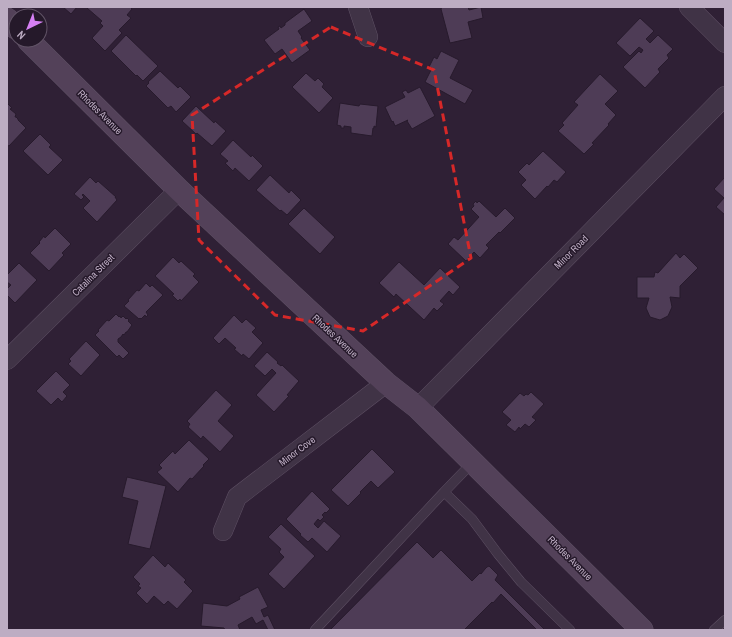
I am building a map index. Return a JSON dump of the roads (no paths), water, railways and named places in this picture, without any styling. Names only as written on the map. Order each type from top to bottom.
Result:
[{"type":"main road","name":"Rhodes Avenue","points":[[36,48],[179,190],[386,383],[418,408],[642,630]]},
{"type":"street","points":[[358,7],[368,37]]},
{"type":"street","points":[[689,7],[725,43]]},
{"type":"street","name":"Minor Road","points":[[418,408],[725,96]]},
{"type":"street","name":"Catalina Street","points":[[7,360],[179,190]]},
{"type":"street","name":"Minor Cove","points":[[223,531],[237,497],[386,383]]},
{"type":"lane","points":[[315,630],[473,462]]},
{"type":"lane","points":[[444,492],[472,519],[498,554],[522,582],[570,630]]},
{"type":"lane","points":[[714,630],[725,620]]}]
